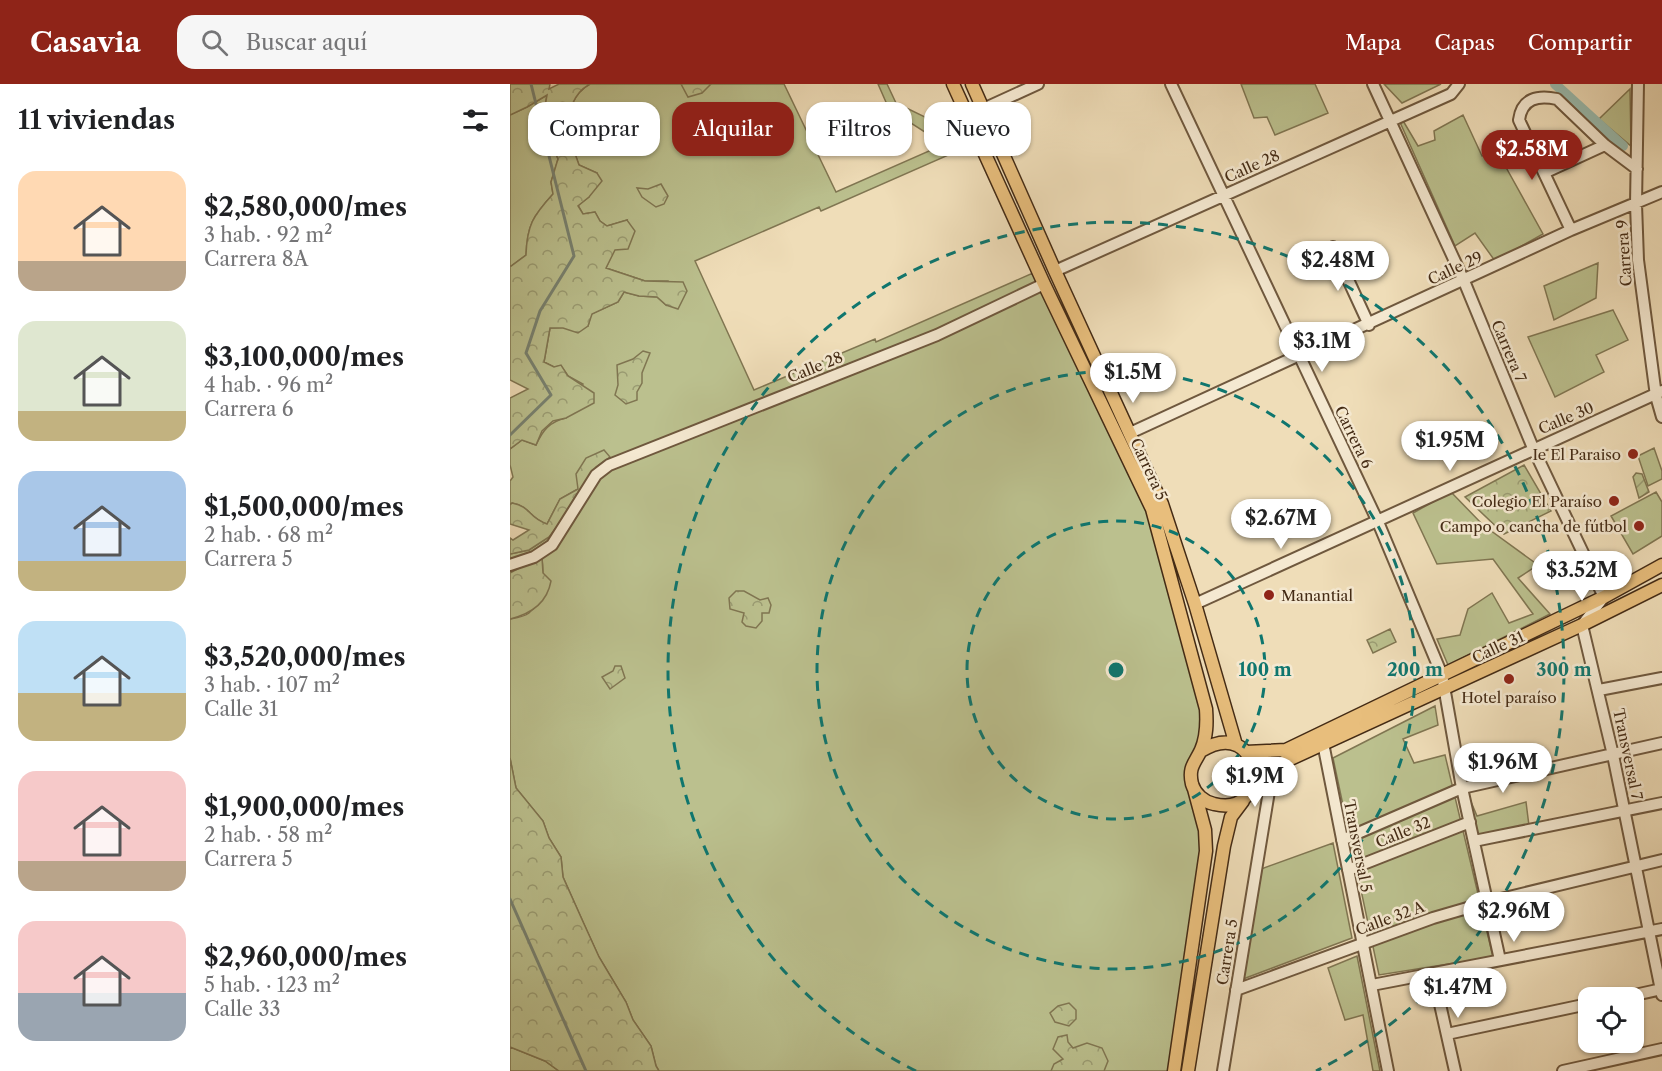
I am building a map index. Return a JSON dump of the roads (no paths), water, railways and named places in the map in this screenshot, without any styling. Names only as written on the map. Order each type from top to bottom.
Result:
[{"type":"main road","name":"Carrera 5","points":[[953,84],[1044,284],[1152,509],[1206,709],[1207,728],[1200,751]]},
{"type":"main road","name":"Carrera 5","points":[[972,84],[980,102]]},
{"type":"main road","name":"Carrera 5","points":[[1004,156],[1162,504],[1241,748]]},
{"type":"main road","name":"Calle 31","points":[[1249,792],[1263,774],[1322,738],[1442,675],[1604,597],[1662,565]]},
{"type":"main road","name":"Calle 31","points":[[1241,748],[1286,750],[1322,738],[1444,688],[1582,625],[1662,585]]},
{"type":"main road","points":[[1174,1071],[1206,851],[1205,830],[1192,785],[1192,767],[1200,751],[1211,744],[1224,742],[1241,748],[1253,763],[1255,775],[1249,792],[1234,804],[1222,806],[1210,803],[1199,796],[1192,785]]},
{"type":"main road","name":"Carrera 5","points":[[1188,1071],[1224,846],[1231,817],[1249,792]]},
{"type":"street","points":[[998,102],[1038,84]]},
{"type":"street","name":"Carrera 6","points":[[1171,84],[1378,522],[1442,675],[1462,788],[1500,960]]},
{"type":"street","name":"Carrera 7","points":[[1373,84],[1464,281],[1533,448],[1604,597]]},
{"type":"street","name":"Calle 28","points":[[1055,271],[1451,94],[1459,84]]},
{"type":"street","name":"Carrera 9","points":[[1638,84],[1636,204],[1638,260],[1662,416]]},
{"type":"street","points":[[1571,230],[1519,120],[1520,109],[1529,100],[1547,97],[1557,99],[1605,145],[1637,169]]},
{"type":"street","points":[[1544,173],[1605,145]]},
{"type":"street","name":"Calle 29","points":[[1130,433],[1369,325],[1571,230],[1662,192]]},
{"type":"street","points":[[1333,247],[1369,325]]},
{"type":"street","name":"Calle 28","points":[[510,565],[534,557],[552,545],[596,475],[609,465],[937,335],[1044,284]]},
{"type":"street","name":"Calle 30","points":[[1196,604],[1378,522],[1533,448],[1659,394]]},
{"type":"street","points":[[1582,625],[1604,597]]},
{"type":"street","name":"Transversal 7","points":[[1582,625],[1599,690],[1662,991]]},
{"type":"street","points":[[1599,690],[1662,678]]},
{"type":"street","name":"Transversal 5","points":[[1322,738],[1388,1071]]},
{"type":"street","points":[[1342,840],[1462,788],[1662,743]]},
{"type":"street","name":"Carrera 5","points":[[1223,1071],[1273,768]]},
{"type":"street","points":[[1474,841],[1662,803]]},
{"type":"street","name":"Calle 32","points":[[1348,870],[1470,822]]},
{"type":"street","name":"Calle 32 A","points":[[1236,990],[1433,918],[1488,902],[1662,860]]},
{"type":"street","points":[[1372,985],[1662,929]]},
{"type":"street","points":[[1433,974],[1455,1071]]},
{"type":"street","points":[[1644,994],[1662,991]]},
{"type":"street","points":[[1447,1034],[1578,1006]]},
{"type":"street","points":[[1563,1071],[1662,1049]]},
{"type":"waterway","points":[[510,435],[551,395],[526,353],[540,311],[574,256],[531,84]]},
{"type":"waterway","points":[[1555,84],[1623,146]]},
{"type":"waterway","points":[[510,899],[586,1071]]},
{"type":"place","name":"Ie El Paraiso","points":[[1633,454]]},
{"type":"place","name":"Colegio El Paraíso","points":[[1614,501]]},
{"type":"place","name":"Campo o cancha de fútbol","points":[[1639,526]]},
{"type":"place","name":"Manantial","points":[[1269,595]]},
{"type":"place","name":"Hotel paraíso","points":[[1509,679]]}]
